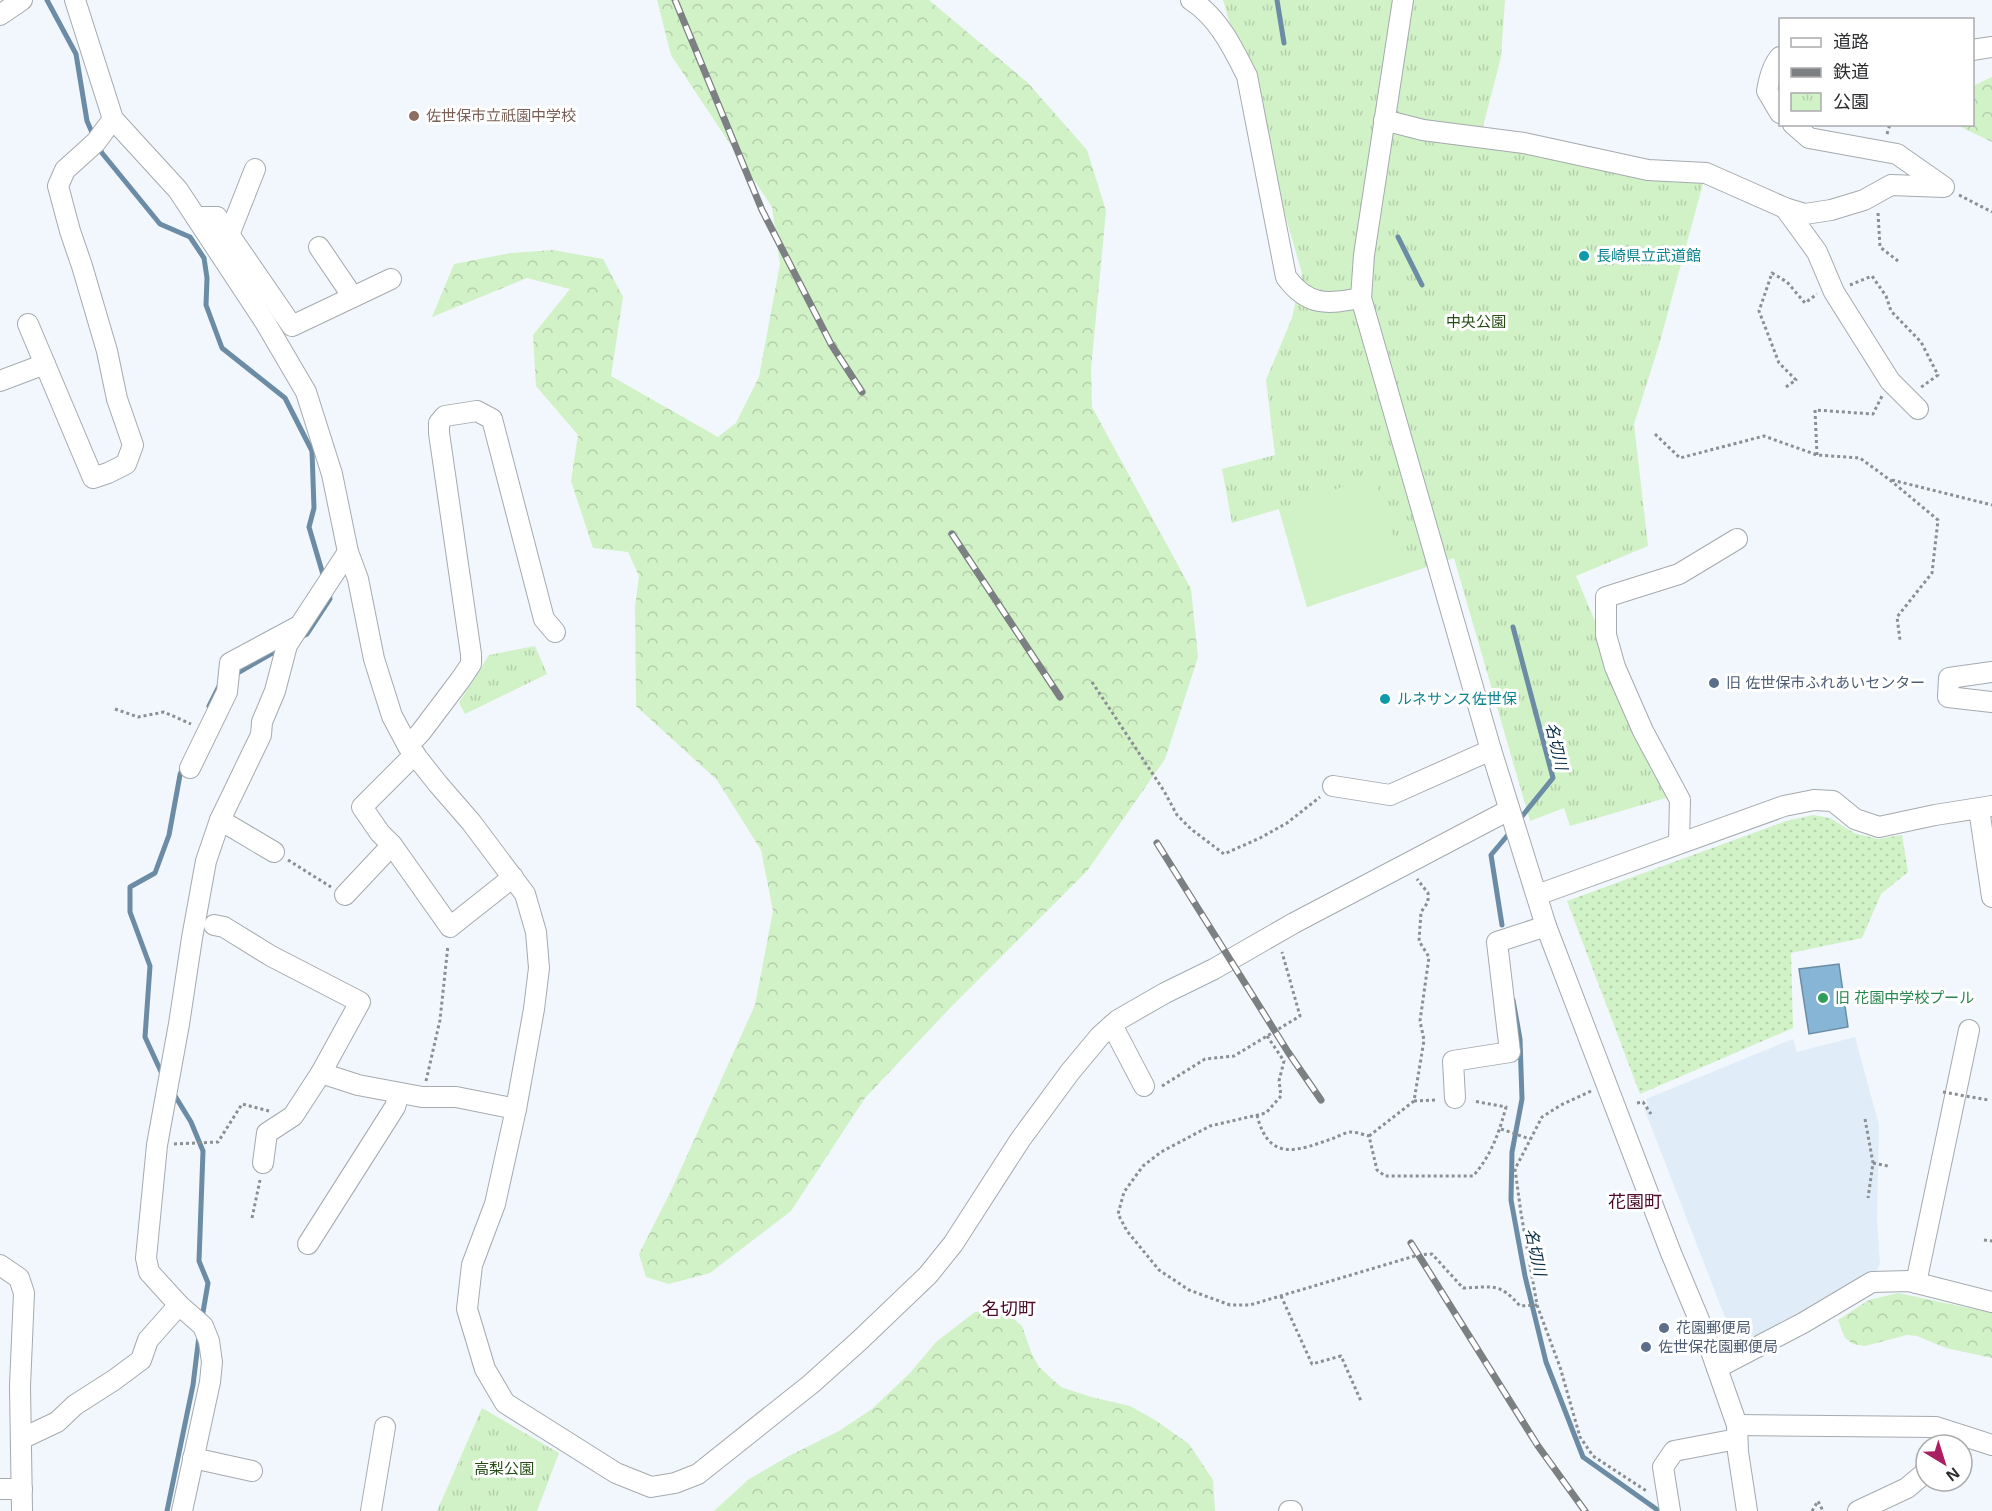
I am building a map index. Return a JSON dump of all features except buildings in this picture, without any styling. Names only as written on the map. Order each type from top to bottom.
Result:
[{"type":"street","points":[[1,9],[22,0]]},
{"type":"street","points":[[75,0],[113,119],[178,190],[265,322],[306,392],[332,474],[348,552],[358,579],[374,659],[392,717],[412,750],[525,894],[536,932],[539,968],[534,1009],[516,1109],[495,1204],[472,1265],[467,1309],[485,1369],[505,1403],[616,1473],[651,1487],[675,1483],[698,1474],[811,1384],[859,1341],[928,1275],[953,1244],[1020,1140],[1070,1072],[1112,1025],[1165,993],[1214,969],[1276,933],[1510,812]]},
{"type":"street","points":[[1191,0],[1212,19],[1233,47],[1247,76],[1286,277],[1296,290],[1314,300],[1330,303],[1361,298]]},
{"type":"street","points":[[1403,0],[1364,255],[1361,298],[1491,750],[1546,926],[1717,1368],[1737,1432],[1748,1511]]},
{"type":"street","points":[[1974,50],[1992,47]]},
{"type":"street","points":[[1779,58],[1770,77],[1767,91],[1779,110]]},
{"type":"street","points":[[28,324],[93,478],[108,474],[126,464],[133,446],[117,399],[107,351],[58,186],[65,170],[96,142],[113,119]]},
{"type":"street","points":[[1384,120],[1423,130],[1524,143],[1648,170],[1706,173],[1785,208],[1805,213],[1831,210],[1864,200],[1891,185],[1944,187]]},
{"type":"street","points":[[1795,126],[1809,138],[1897,154],[1944,187]]},
{"type":"street","points":[[229,235],[255,169]]},
{"type":"street","points":[[1785,208],[1816,252],[1832,287],[1890,381],[1917,409]]},
{"type":"street","points":[[196,217],[218,217],[292,326],[391,279]]},
{"type":"street","points":[[319,247],[353,297]]},
{"type":"street","points":[[0,381],[45,364]]},
{"type":"street","points":[[513,877],[450,927],[362,807],[412,750],[471,664],[439,433],[439,423],[445,416],[477,411],[492,419],[544,619],[555,632]]},
{"type":"street","points":[[1679,842],[1680,800],[1643,731],[1615,667],[1606,635],[1606,597],[1679,573],[1737,539]]},
{"type":"street","points":[[182,1511],[210,1382],[212,1362],[209,1341],[203,1326],[179,1305],[149,1272],[146,1258],[157,1144],[179,1024],[209,922],[206,861],[220,820],[261,735],[262,722],[275,691],[287,645],[348,552]]},
{"type":"street","points":[[190,768],[226,692],[231,663],[300,626]]},
{"type":"street","points":[[1992,672],[1949,678],[1948,697],[1992,702]]},
{"type":"street","points":[[1333,786],[1390,795],[1491,750]]},
{"type":"street","points":[[1537,895],[1784,806],[1815,800],[1833,801],[1855,819],[1879,827],[1935,815],[1986,808],[1992,897]]},
{"type":"street","points":[[220,820],[270,849]]},
{"type":"street","points":[[345,895],[392,845]]},
{"type":"street","points":[[209,922],[360,1002],[321,1073],[293,1116],[267,1133],[263,1163]]},
{"type":"street","points":[[1455,1098],[1453,1061],[1510,1052],[1497,942],[1546,926]]},
{"type":"street","points":[[1112,1025],[1144,1086]]},
{"type":"street","points":[[1916,1283],[1969,1030]]},
{"type":"street","points":[[321,1073],[358,1086],[422,1097],[456,1096],[516,1109]]},
{"type":"street","points":[[308,1244],[395,1107],[399,1093]]},
{"type":"street","points":[[0,1265],[19,1278],[24,1293],[20,1386],[22,1511]]},
{"type":"street","points":[[1717,1368],[1803,1323],[1872,1282],[1909,1281],[1992,1302]]},
{"type":"street","points":[[21,1439],[57,1422],[75,1406],[141,1360],[148,1340],[179,1305]]},
{"type":"street","points":[[1670,1508],[1663,1467],[1674,1451],[1737,1432],[1895,1426],[1936,1427],[1941,1433]]},
{"type":"street","points":[[370,1511],[385,1427]]},
{"type":"street","points":[[193,1458],[252,1472]]},
{"type":"street","points":[[1858,1511],[1907,1488],[1914,1482]]},
{"type":"street","points":[[0,1489],[22,1490]]},
{"type":"path","points":[[1944,187],[1992,212]]},
{"type":"path","points":[[1876,194],[1880,247],[1898,261]]},
{"type":"path","points":[[1786,387],[1796,380],[1779,363],[1759,311],[1772,273],[1787,282],[1805,303],[1832,287],[1872,276],[1886,296],[1891,311],[1921,342],[1938,375],[1918,390],[1917,409]]},
{"type":"path","points":[[1817,455],[1815,410],[1873,414],[1890,381]]},
{"type":"path","points":[[1655,434],[1680,458],[1764,436],[1817,455],[1860,458],[1938,520],[1932,573],[1897,617],[1900,640]]},
{"type":"path","points":[[1890,480],[1992,505]]},
{"type":"path","points":[[1092,682],[1178,815],[1191,829],[1224,854],[1287,823],[1333,786]]},
{"type":"path","points":[[115,709],[138,717],[164,712],[207,730]]},
{"type":"path","points":[[270,849],[345,895]]},
{"type":"path","points":[[1411,875],[1419,880],[1428,893],[1428,902],[1421,912],[1419,941],[1429,957],[1420,1021],[1424,1040],[1414,1101]]},
{"type":"path","points":[[422,1097],[440,1020],[450,927]]},
{"type":"path","points":[[1144,1086],[1156,1089],[1205,1059],[1234,1056],[1300,1016],[1276,933]]},
{"type":"path","points":[[1267,1036],[1284,1061],[1279,1081],[1281,1096],[1266,1113],[1210,1126],[1161,1152],[1143,1166],[1124,1192],[1118,1214],[1127,1231],[1159,1270],[1189,1290],[1230,1305],[1250,1305],[1418,1255],[1432,1254],[1463,1288],[1499,1287],[1520,1306],[1537,1305]]},
{"type":"path","points":[[1606,1084],[1561,1105],[1542,1117],[1515,1169],[1537,1305],[1560,1367],[1580,1437],[1593,1455],[1670,1508]]},
{"type":"path","points":[[1943,1092],[1988,1100]]},
{"type":"path","points":[[1455,1098],[1506,1107],[1493,1147],[1473,1176],[1384,1176],[1377,1170],[1370,1136],[1414,1101],[1455,1098]]},
{"type":"path","points":[[1637,1103],[1643,1102],[1651,1114]]},
{"type":"path","points":[[157,1144],[218,1142],[242,1104],[267,1110],[286,1121]]},
{"type":"path","points":[[1257,1115],[1260,1127],[1267,1139],[1278,1148],[1293,1151],[1351,1132],[1370,1136]]},
{"type":"path","points":[[1865,1119],[1873,1163],[1868,1198]]},
{"type":"path","points":[[1500,1129],[1530,1139]]},
{"type":"path","points":[[252,1218],[263,1163]]},
{"type":"path","points":[[1873,1163],[1888,1166]]},
{"type":"path","points":[[1984,1240],[1992,1241]]},
{"type":"path","points":[[1281,1296],[1312,1364],[1341,1356],[1361,1401]]},
{"type":"path","points":[[1812,1511],[1818,1501],[1823,1511]]},
{"type":"shaded area","points":[[1855,1037],[1879,1125],[1877,1220],[1880,1264],[1874,1275],[1738,1351],[1644,1108],[1648,1105],[1646,1099],[1793,1039],[1797,1052]]},
{"type":"green space","points":[[657,0],[929,0],[1028,83],[1087,150],[1106,211],[1091,369],[1092,407],[1191,589],[1198,657],[1165,759],[1087,871],[951,1007],[865,1098],[791,1211],[710,1273],[669,1284],[646,1277],[639,1254],[671,1191],[755,1005],[773,911],[761,850],[717,780],[636,706],[635,607],[639,576],[628,552],[593,548],[571,481],[578,435],[536,386],[533,335],[570,289],[527,278],[432,317],[454,264],[511,253],[553,250],[603,259],[623,297],[611,376],[718,437],[736,423],[759,377],[780,264],[772,207],[671,55]]},
{"type":"green space","name":"中央公園","points":[[1223,0],[1505,0],[1501,57],[1480,138],[1706,173],[1659,345],[1634,424],[1648,546],[1576,576],[1669,797],[1570,826],[1564,808],[1530,821],[1454,558],[1307,607],[1279,509],[1232,523],[1222,469],[1275,455],[1266,380],[1292,318],[1302,273]]},
{"type":"green space","points":[[1992,77],[1992,142],[1961,127],[1974,126],[1974,86]]},
{"type":"green space","points":[[1374,476],[1406,574],[1307,607],[1279,509]]},
{"type":"green space","points":[[535,646],[547,674],[465,714],[459,703],[489,655]]},
{"type":"green space","points":[[1813,815],[1830,818],[1854,833],[1878,839],[1902,835],[1908,872],[1881,894],[1862,938],[1791,953],[1793,1028],[1640,1094],[1567,901],[1786,821]]},
{"type":"green space","points":[[1898,1293],[1992,1313],[1992,1358],[1946,1348],[1917,1336],[1907,1335],[1865,1346],[1853,1344],[1845,1338],[1838,1320],[1869,1300]]},
{"type":"green space","points":[[1002,1309],[1022,1326],[1039,1367],[1061,1387],[1130,1406],[1189,1444],[1213,1480],[1215,1511],[714,1511],[749,1479],[839,1431],[872,1409],[910,1373],[936,1342],[975,1312]]},
{"type":"green space","name":"高梨公園","points":[[482,1408],[559,1453],[537,1511],[437,1511]]},
{"type":"water","name":"旧 花園中学校プール","points":[[1839,964],[1848,1027],[1809,1034],[1799,969]]},
{"type":"waterway","points":[[47,0],[76,54],[87,121],[94,137]]},
{"type":"waterway","name":"名切川","points":[[1277,0],[1284,43]]},
{"type":"waterway","points":[[98,145],[160,224],[190,237],[204,258],[207,278],[206,305],[222,348],[285,398],[312,451],[314,508],[309,527],[324,578]]},
{"type":"waterway","name":"名切川","points":[[1398,237],[1422,285]]},
{"type":"waterway","points":[[299,638],[307,634],[330,599],[329,593]]},
{"type":"waterway","name":"名切川","points":[[1513,627],[1553,778],[1519,820]]},
{"type":"waterway","points":[[234,675],[281,648]]},
{"type":"waterway","points":[[209,706],[221,682]]},
{"type":"waterway","points":[[163,1076],[145,1037],[150,966],[130,912],[130,887],[155,873],[169,835],[183,767]]},
{"type":"waterway","name":"名切川","points":[[1502,925],[1491,855],[1512,830]]},
{"type":"waterway","name":"名切川","points":[[1513,1000],[1520,1039],[1522,1099],[1512,1152],[1511,1200],[1525,1276],[1546,1362],[1583,1457],[1659,1511]]},
{"type":"waterway","points":[[172,1091],[191,1122],[203,1151],[199,1261],[208,1283],[202,1318]]},
{"type":"waterway","points":[[167,1511],[193,1385],[199,1336]]},
{"type":"railway","points":[[675,0],[762,210],[831,344],[862,392]]},
{"type":"railway","points":[[952,534],[1060,697]]},
{"type":"railway","points":[[1157,843],[1288,1052],[1321,1100]]},
{"type":"railway","points":[[1411,1243],[1538,1446],[1585,1511]]},
{"type":"place","name":"佐世保市立祇園中学校","points":[[414,116]]},
{"type":"place","name":"長崎県立武道館","points":[[1584,256]]},
{"type":"place","name":"旧 佐世保市ふれあいセンター","points":[[1714,683]]},
{"type":"place","name":"ルネサンス佐世保","points":[[1385,699]]},
{"type":"place","name":"旧 花園中学校プール","points":[[1823,998]]},
{"type":"place","name":"花園郵便局","points":[[1664,1328]]},
{"type":"place","name":"佐世保花園郵便局","points":[[1646,1347]]},
{"type":"district","name":"花園町","points":[[1635,1202]]},
{"type":"district","name":"名切町","points":[[1009,1309]]}]
